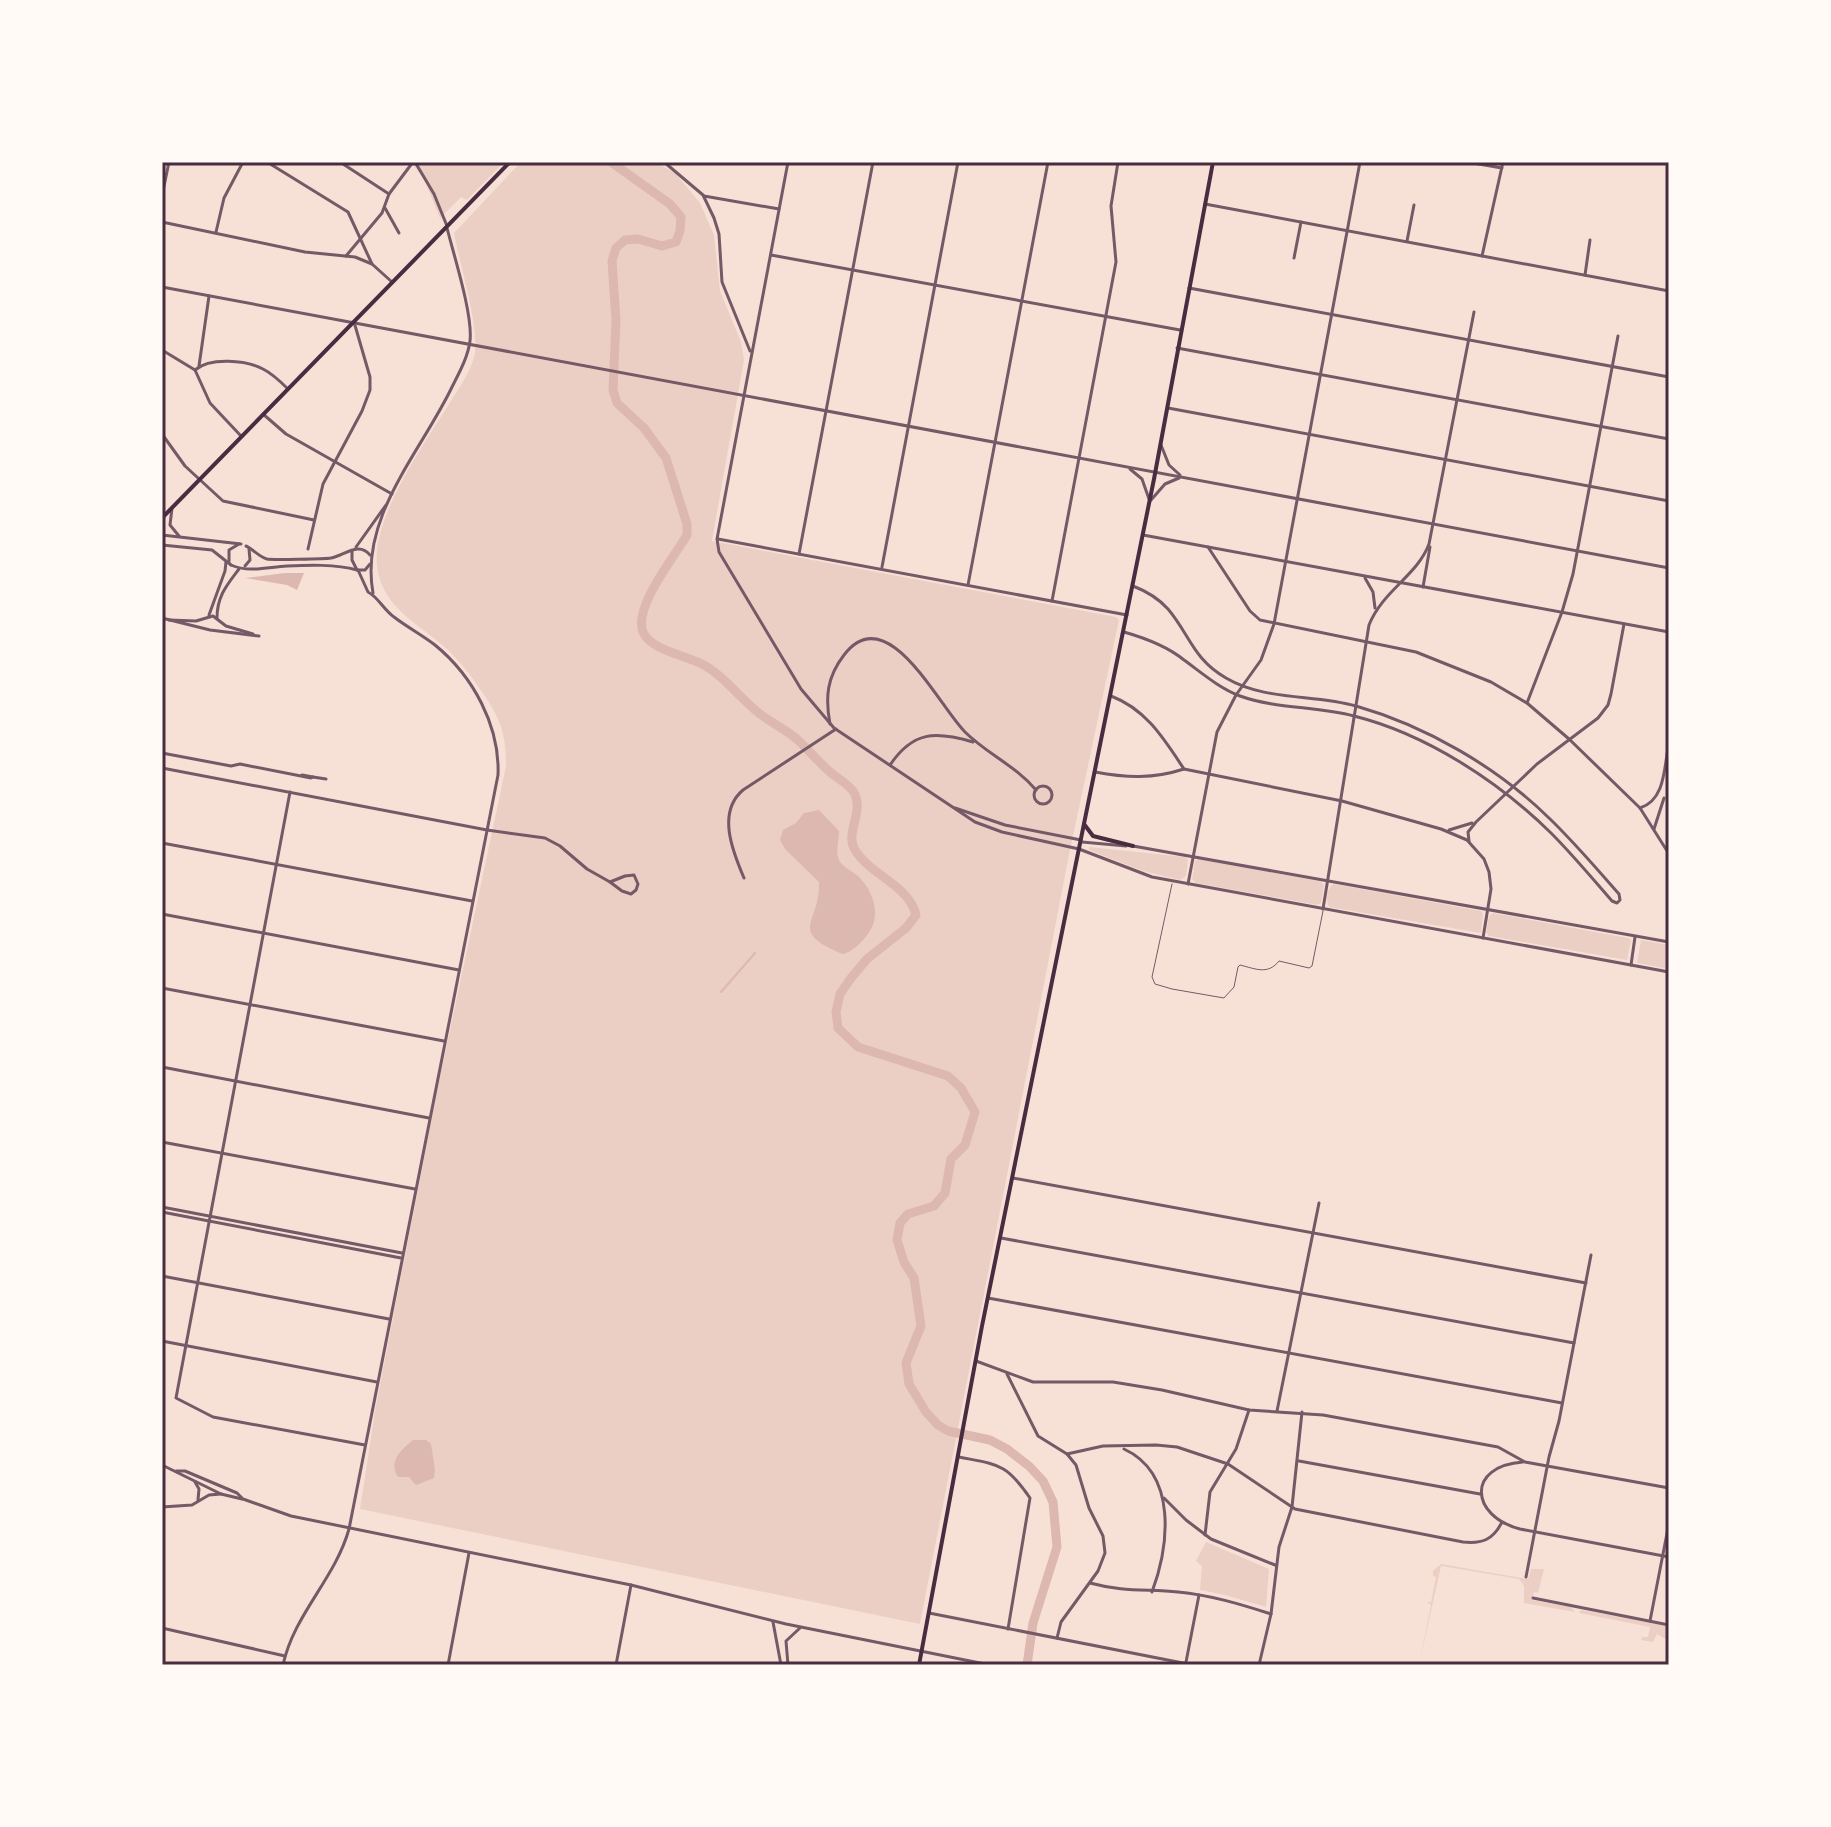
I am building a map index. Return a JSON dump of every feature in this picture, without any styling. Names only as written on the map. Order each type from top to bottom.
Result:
[{"type":"main road","points":[[162,518],[510,162]]},
{"type":"main road","points":[[919,1665],[988,1298],[1150,501],[1213,162]]},
{"type":"main road","points":[[1084,824],[1093,836],[1133,846]]},
{"type":"street","points":[[162,196],[169,162]]},
{"type":"street","points":[[216,233],[224,198],[243,162]]},
{"type":"street","points":[[267,162],[341,206],[354,219],[372,264]]},
{"type":"street","points":[[340,162],[389,194]]},
{"type":"street","points":[[346,256],[385,208],[389,194],[414,162],[434,194],[447,227],[469,324],[470,345],[445,403],[386,505],[354,550],[352,560],[368,592],[373,593]]},
{"type":"street","points":[[664,162],[703,195],[719,234],[722,282],[751,355]]},
{"type":"street","points":[[788,162],[717,539],[723,560],[801,689],[830,724],[955,808],[1005,825],[1080,841],[1193,855],[1669,942]]},
{"type":"street","points":[[799,554],[873,162]]},
{"type":"street","points":[[881,569],[958,162]]},
{"type":"street","points":[[968,585],[1048,162]]},
{"type":"street","points":[[1052,601],[1116,262],[1111,206],[1118,162]]},
{"type":"street","points":[[1188,884],[1217,732],[1236,695],[1261,660],[1274,624],[1360,162]]},
{"type":"street","points":[[1467,162],[1502,168]]},
{"type":"street","points":[[1482,256],[1503,162]]},
{"type":"street","points":[[703,195],[779,209]]},
{"type":"street","points":[[1204,204],[1669,291]]},
{"type":"street","points":[[1407,242],[1414,205]]},
{"type":"street","points":[[385,208],[399,233]]},
{"type":"street","points":[[162,222],[305,252],[346,256],[372,264],[392,282]]},
{"type":"street","points":[[1294,258],[1301,222]]},
{"type":"street","points":[[1585,275],[1590,240]]},
{"type":"street","points":[[770,254],[1180,330]]},
{"type":"street","points":[[162,287],[1669,568]]},
{"type":"street","points":[[1188,288],[1669,377]]},
{"type":"street","points":[[209,296],[197,368],[210,403],[241,436]]},
{"type":"street","points":[[1423,587],[1474,312]]},
{"type":"street","points":[[308,549],[323,484],[370,390],[370,377],[354,322]]},
{"type":"street","points":[[1527,703],[1562,612],[1578,551],[1618,336]]},
{"type":"street","points":[[1177,348],[1669,439]]},
{"type":"street","points":[[162,350],[197,368],[233,362],[256,365],[288,389]]},
{"type":"street","points":[[1168,408],[1669,501]]},
{"type":"street","points":[[263,414],[286,434],[392,494]]},
{"type":"street","points":[[162,434],[185,466],[228,503],[314,520]]},
{"type":"street","points":[[1161,444],[1169,465],[1183,477]]},
{"type":"street","points":[[1127,467],[1142,479],[1150,501],[1165,484],[1183,477]]},
{"type":"street","points":[[283,1665],[301,1617],[336,1564],[349,1529],[498,763],[488,718],[468,682],[427,639],[392,616],[373,593],[369,576],[371,560],[386,505]]},
{"type":"street","points":[[173,507],[170,525],[182,538]]},
{"type":"street","points":[[1374,612],[1425,555],[1433,531]]},
{"type":"street","points":[[162,535],[244,545],[272,560],[328,559],[365,549],[371,560]]},
{"type":"street","points":[[1143,535],[1669,632]]},
{"type":"street","points":[[717,539],[1127,615]]},
{"type":"street","points":[[162,545],[212,550],[231,565],[259,570],[290,566],[342,566],[358,570],[366,569],[371,560]]},
{"type":"street","points":[[231,565],[229,550],[244,545]]},
{"type":"street","points":[[211,630],[219,626],[218,603],[225,586],[251,558],[244,545]]},
{"type":"street","points":[[1208,547],[1250,611],[1260,620],[1416,652],[1456,666],[1527,703],[1640,808],[1669,854]]},
{"type":"street","points":[[211,630],[204,624],[225,571],[225,559]]},
{"type":"street","points":[[1323,909],[1365,642],[1374,612],[1373,592],[1364,576]]},
{"type":"street","points":[[1124,632],[1174,653],[1211,681],[1236,695],[1265,703],[1354,716],[1389,727],[1425,744],[1505,795],[1550,832],[1612,901],[1619,902],[1619,894],[1578,847],[1548,816],[1512,787],[1429,735],[1355,706],[1242,686],[1210,667],[1194,650],[1168,609],[1133,585]]},
{"type":"street","points":[[162,618],[211,630],[253,634]]},
{"type":"street","points":[[169,620],[217,619],[226,626],[259,636]]},
{"type":"street","points":[[1469,841],[1468,832],[1476,822],[1569,739],[1588,728],[1608,705],[1624,624]]},
{"type":"street","points":[[830,724],[828,689],[834,670],[854,643],[875,638],[895,646],[957,723],[978,744],[1015,769],[1036,790]]},
{"type":"street","points":[[1111,696],[1128,702],[1141,713],[1184,769]]},
{"type":"street","points":[[744,878],[731,843],[730,807],[743,790],[836,729]]},
{"type":"street","points":[[890,765],[904,746],[923,737],[951,737],[978,744]]},
{"type":"street","points":[[1640,808],[1651,804],[1658,796],[1669,742]]},
{"type":"street","points":[[162,753],[326,779]]},
{"type":"street","points":[[162,768],[553,841],[587,869],[627,893],[635,892],[638,884],[636,877],[630,875],[610,882]]},
{"type":"street","points":[[1095,772],[1145,777],[1184,769],[1208,773],[1342,801],[1447,831],[1469,841],[1484,859],[1489,872],[1491,889],[1483,938]]},
{"type":"street","points":[[1048,788],[1051,800],[1045,804],[1037,802],[1034,795],[1036,790],[1048,788]]},
{"type":"street","points":[[290,792],[176,1398],[213,1417],[365,1445]]},
{"type":"street","points":[[1654,829],[1666,799],[1658,796]]},
{"type":"street","points":[[955,808],[958,813],[988,828],[1079,849],[1152,877],[1669,972]]},
{"type":"street","points":[[1447,831],[1476,822]]},
{"type":"street","points":[[162,843],[472,901]]},
{"type":"street","points":[[162,914],[459,970]]},
{"type":"street","points":[[1631,965],[1636,936]]},
{"type":"street","points":[[162,988],[444,1041]]},
{"type":"street","points":[[162,1067],[429,1118]]},
{"type":"street","points":[[162,1142],[415,1189]]},
{"type":"street","points":[[1013,1178],[1586,1283]]},
{"type":"street","points":[[1277,1412],[1319,1203]]},
{"type":"street","points":[[162,1210],[402,1255]]},
{"type":"street","points":[[1001,1238],[1574,1343]]},
{"type":"street","points":[[1526,1577],[1591,1255]]},
{"type":"street","points":[[162,1276],[389,1319]]},
{"type":"street","points":[[988,1298],[1562,1403]]},
{"type":"street","points":[[162,1341],[377,1382]]},
{"type":"street","points":[[976,1361],[1033,1382],[1095,1381],[1131,1385],[1249,1410],[1302,1412],[1506,1450],[1525,1462]]},
{"type":"street","points":[[1007,1374],[1040,1440],[1067,1454],[1082,1478],[1089,1508],[1105,1545],[1103,1560],[1061,1622],[1057,1638]]},
{"type":"street","points":[[1205,1535],[1210,1492],[1239,1442],[1249,1410]]},
{"type":"street","points":[[1259,1665],[1271,1614],[1275,1565],[1292,1507],[1302,1412]]},
{"type":"street","points":[[1067,1454],[1103,1446],[1168,1445],[1228,1464],[1292,1507],[1471,1543],[1493,1537],[1502,1522]]},
{"type":"street","points":[[1121,1448],[1137,1456],[1149,1468],[1162,1496],[1205,1535],[1275,1565]]},
{"type":"street","points":[[1506,1450],[1507,1460],[1483,1480],[1480,1494],[1485,1507],[1502,1522],[1534,1532],[1669,1557]]},
{"type":"street","points":[[958,1457],[1004,1467],[1014,1475],[1030,1498],[1008,1629]]},
{"type":"street","points":[[1298,1460],[1480,1494]]},
{"type":"street","points":[[1503,1466],[1525,1462],[1669,1488]]},
{"type":"street","points":[[162,1465],[221,1494],[283,1514],[631,1585],[773,1621],[990,1665]]},
{"type":"street","points":[[176,1471],[185,1471],[237,1493],[243,1499]]},
{"type":"street","points":[[195,1482],[200,1492],[196,1503]]},
{"type":"street","points":[[162,1507],[196,1503],[209,1495],[221,1494]]},
{"type":"street","points":[[1152,1592],[1164,1554],[1162,1496]]},
{"type":"street","points":[[1650,1621],[1669,1523]]},
{"type":"street","points":[[448,1665],[469,1553]]},
{"type":"street","points":[[1089,1582],[1121,1590],[1229,1600],[1271,1614]]},
{"type":"street","points":[[616,1665],[631,1585]]},
{"type":"street","points":[[1186,1664],[1199,1595]]},
{"type":"street","points":[[1533,1598],[1669,1625]]},
{"type":"street","points":[[929,1613],[1193,1665]]},
{"type":"street","points":[[773,1621],[781,1665]]},
{"type":"street","points":[[788,1665],[786,1641],[801,1627]]},
{"type":"street","points":[[162,1628],[285,1656]]},
{"type":"lane","points":[[1172,881],[1152,977],[1161,987],[1224,998],[1232,992],[1240,965],[1268,971],[1274,969],[1279,961],[1309,968],[1312,966],[1323,909]]},
{"type":"shaded area","points":[[411,162],[504,162],[467,200],[461,197],[440,218],[424,179]]},
{"type":"shaded area","points":[[521,162],[656,162],[676,174],[700,203],[714,235],[720,291],[741,342],[744,360],[712,541],[1119,620],[1069,855],[920,1624],[360,1509],[375,1411],[436,1096],[506,766],[503,734],[491,706],[455,657],[404,614],[386,593],[377,565],[378,546],[391,503],[402,480],[462,384],[474,358],[474,325],[454,233]]},
{"type":"shaded area","points":[[304,573],[297,590],[287,585],[245,578]]},
{"type":"shaded area","points":[[819,810],[839,831],[839,860],[865,884],[874,906],[872,928],[865,938],[843,954],[815,939],[811,932],[819,882],[785,849],[780,840],[783,830],[796,823],[804,813]]},
{"type":"shaded area","points":[[1089,847],[1185,857],[1188,860],[1186,876],[1180,880],[1143,871],[1089,850]]},
{"type":"shaded area","points":[[1198,859],[1320,881],[1324,885],[1321,903],[1317,905],[1196,883],[1192,879]]},
{"type":"shaded area","points":[[1334,884],[1481,911],[1481,933],[1329,907],[1327,894]]},
{"type":"shaded area","points":[[1493,913],[1628,938],[1631,940],[1627,960],[1489,936],[1486,932],[1489,916]]},
{"type":"shaded area","points":[[1641,940],[1669,945],[1669,969],[1637,963]]},
{"type":"shaded area","points":[[413,1440],[426,1440],[431,1444],[435,1470],[434,1478],[416,1485],[409,1477],[398,1477],[394,1466],[400,1452]]},
{"type":"shaded area","points":[[1206,1542],[1269,1569],[1266,1607],[1200,1590],[1202,1566],[1196,1561]]},
{"type":"shaded area","points":[[1441,1564],[1528,1579],[1531,1569],[1544,1569],[1538,1593],[1534,1592],[1532,1600],[1571,1607],[1575,1612],[1524,1603],[1524,1586],[1519,1579],[1441,1566],[1419,1665],[1431,1605],[1427,1602],[1431,1602],[1436,1577],[1433,1571]]},
{"type":"shaded area","points":[[1581,1610],[1669,1626],[1669,1641],[1657,1634],[1653,1642],[1641,1640],[1648,1637],[1650,1627],[1579,1613]]},
{"type":"waterway","points":[[611,162],[670,204],[681,217],[676,242],[662,246],[638,239],[625,240],[616,248],[612,261],[616,320],[613,390],[617,403],[644,428],[666,458],[687,524],[687,535],[649,596],[644,609],[643,632],[660,648],[700,663],[717,674],[760,714],[796,738],[853,791],[857,806],[852,836],[855,850],[906,896],[916,915],[906,928],[867,959],[851,978],[840,994],[836,1012],[838,1028],[858,1047],[948,1076],[961,1088],[975,1112],[965,1145],[951,1159],[945,1193],[934,1206],[908,1214],[900,1223],[897,1240],[904,1262],[914,1278],[921,1326],[906,1363],[909,1384],[938,1425],[948,1431],[990,1440],[1007,1449],[1043,1481],[1053,1502],[1057,1547],[1033,1623],[1027,1665]]},
{"type":"waterway","points":[[721,992],[755,953]]}]
